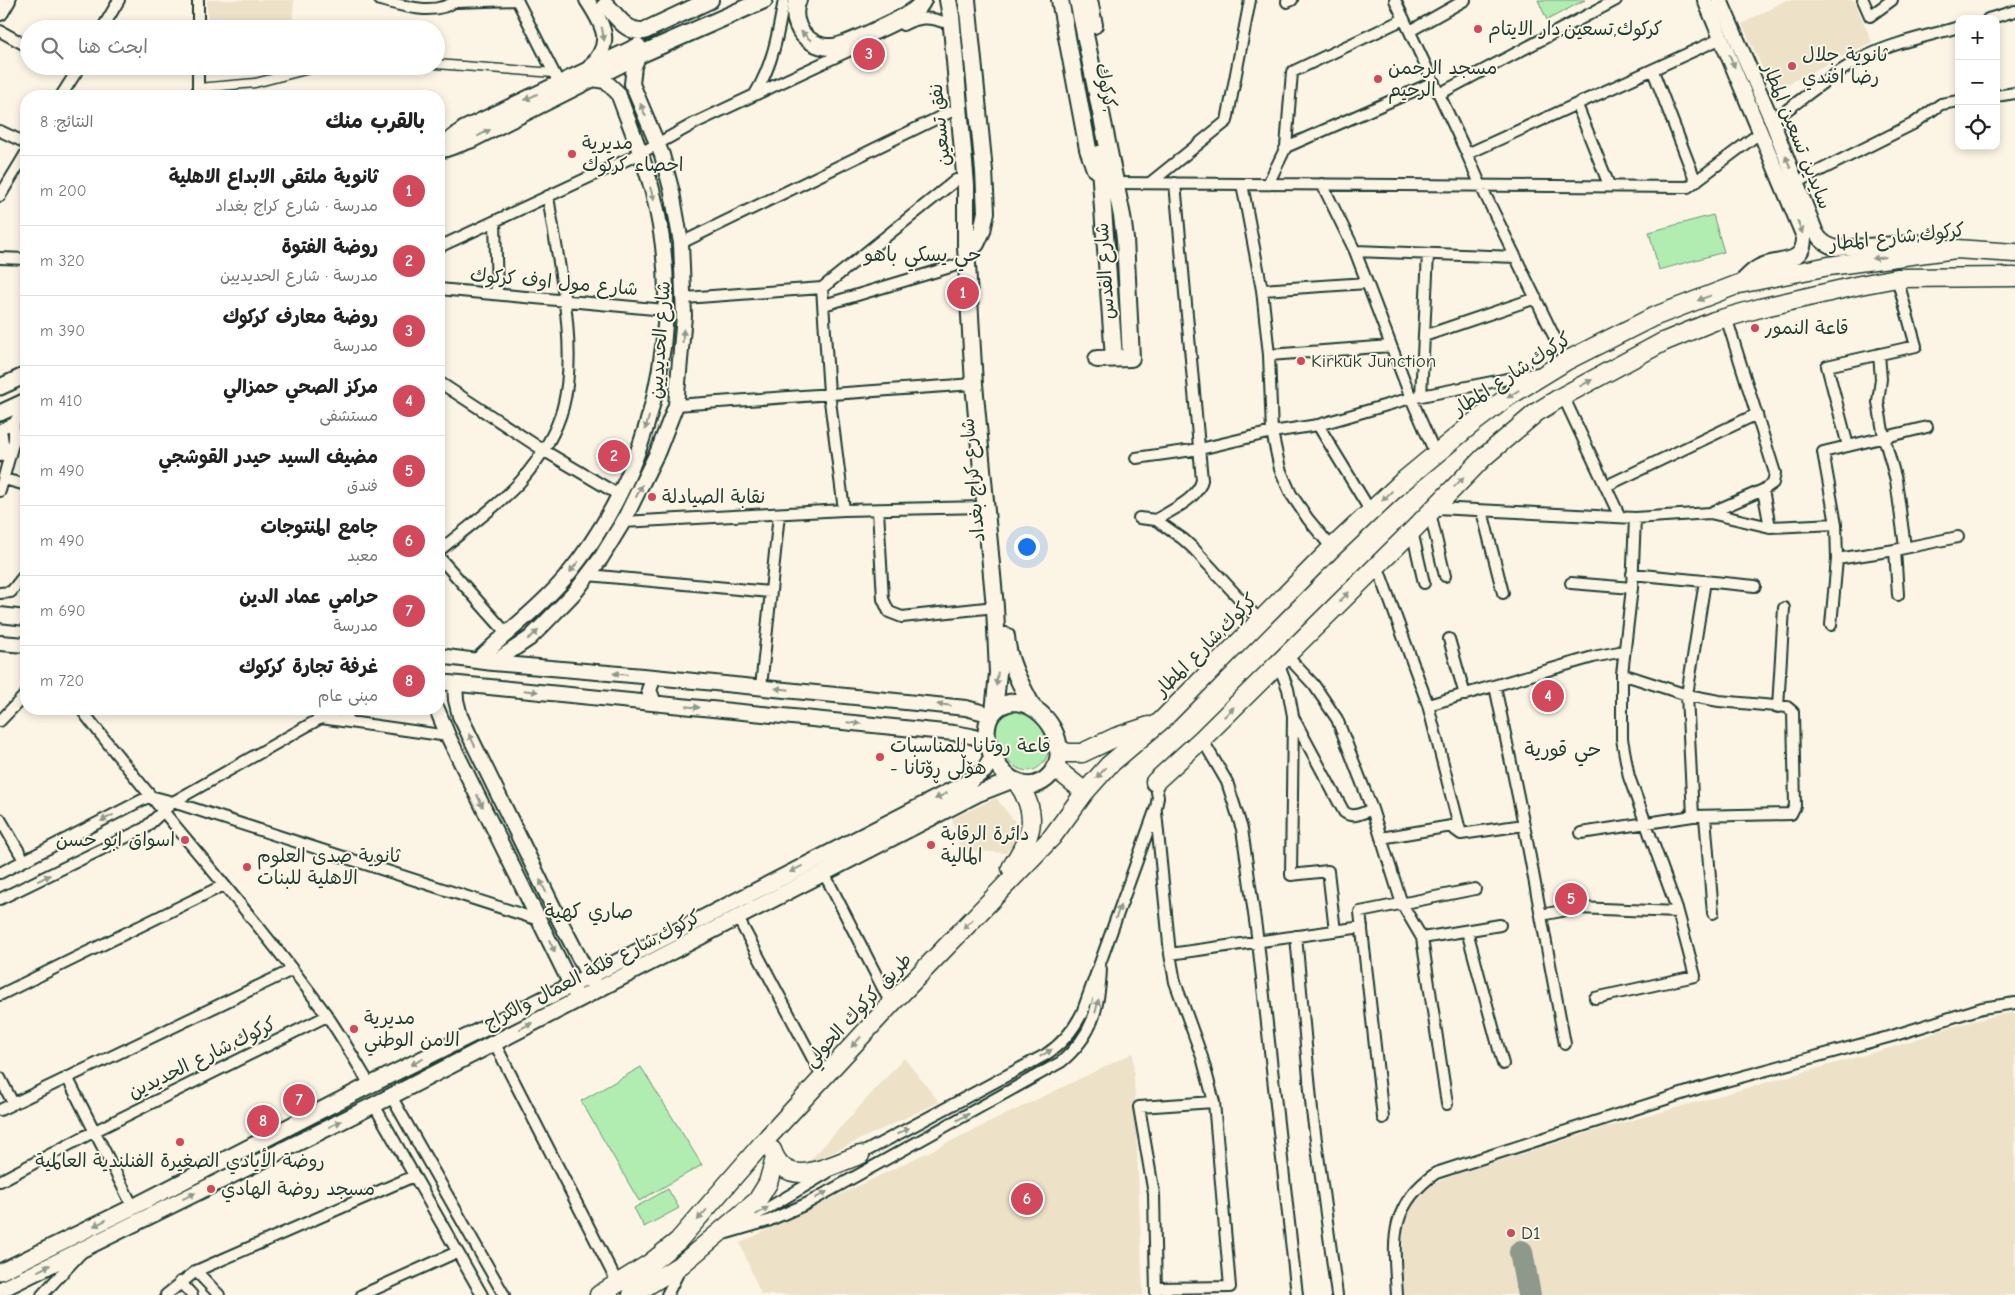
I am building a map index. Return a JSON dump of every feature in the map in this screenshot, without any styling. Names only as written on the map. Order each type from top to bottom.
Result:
[{"type":"highway","name":"كركوك,شارع المطار","points":[[1137,740],[1156,724],[1332,548],[1435,453],[1487,413],[1566,361],[1653,317],[1739,284],[1856,261],[1956,249],[2015,253]]},
{"type":"highway","points":[[1156,782],[1378,566],[1465,476],[1538,412],[1563,396],[1663,342],[1726,316],[1898,278],[2015,277]]},
{"type":"highway","points":[[1653,317],[1652,328],[1663,342]]},
{"type":"highway","points":[[1609,339],[1619,343],[1623,348],[1624,356],[1620,365]]},
{"type":"highway","points":[[1058,748],[1072,754],[1082,753],[1116,737],[1156,724]]},
{"type":"highway","name":"طريق كركوك الحولي","points":[[599,1295],[649,1264],[678,1241],[768,1137],[891,1004],[1052,837],[1085,792],[1109,765],[1137,740]]},
{"type":"highway","points":[[1055,768],[1085,792]]},
{"type":"highway","points":[[1002,889],[1010,870],[1027,844],[1030,833],[1031,822],[1028,801],[1015,781]]},
{"type":"highway","points":[[768,1137],[775,1158],[785,1168],[801,1174],[813,1172],[860,1155]]},
{"type":"highway","points":[[632,1295],[682,1264],[752,1206],[762,1196],[775,1158]]},
{"type":"main road","points":[[0,12],[7,0]]},
{"type":"main road","points":[[604,2],[627,28],[634,32],[644,32],[687,5],[710,0]]},
{"type":"main road","points":[[445,148],[471,140],[592,73],[741,0]]},
{"type":"main road","points":[[642,49],[764,0]]},
{"type":"main road","points":[[798,0],[795,19],[799,29],[808,39],[819,45],[832,47],[849,43],[915,11],[923,0]]},
{"type":"main road","points":[[938,0],[943,22],[961,226],[969,251]]},
{"type":"main road","name":"نفق تسعين","points":[[948,0],[966,185],[969,251]]},
{"type":"main road","name":"نفق تسعين","points":[[958,0],[964,42],[974,184],[969,251]]},
{"type":"main road","points":[[967,0],[984,171],[986,212],[982,231],[969,251]]},
{"type":"main road","points":[[1060,0],[1088,149],[1093,166],[1108,183]]},
{"type":"main road","name":"كركوك,","points":[[1068,0],[1099,154],[1108,183]]},
{"type":"main road","points":[[1078,0],[1108,183]]},
{"type":"main road","points":[[1089,0],[1114,132],[1116,158],[1108,183]]},
{"type":"main road","points":[[445,145],[464,129],[556,78],[592,73]]},
{"type":"main road","name":"شارع القدس","points":[[1108,183],[1122,216],[1125,239],[1131,358],[1114,358],[1108,183]]},
{"type":"main road","name":"شارع كراج بغداد","points":[[969,251],[974,384],[995,607],[998,673],[993,714]]},
{"type":"main road","name":"شارع كراج بغداد","points":[[969,251],[1006,646],[1013,668],[1032,706]]},
{"type":"main road","points":[[1097,358],[1114,358]]},
{"type":"main road","points":[[0,387],[20,378]]},
{"type":"main road","points":[[0,413],[20,405]]},
{"type":"main road","points":[[1013,702],[1032,706],[1044,715],[1050,724],[1055,733],[1058,748],[1055,768],[1049,776],[1032,784],[1015,781],[1001,770],[990,750],[987,728],[993,714],[1004,704],[1013,702]]},
{"type":"main road","name":"كركوك,شارع فلكة العمال والكراج","points":[[0,1272],[133,1207],[370,1085],[588,977],[975,778],[984,771],[990,750]]},
{"type":"main road","name":"كركوك,شارع فلكة العمال والكراج","points":[[0,1290],[374,1105],[977,794],[1015,781]]},
{"type":"street","points":[[108,20],[120,0]]},
{"type":"street","points":[[198,0],[198,20]]},
{"type":"street","points":[[380,0],[419,9],[435,8],[456,1],[517,0],[556,78]]},
{"type":"street","points":[[587,0],[597,15],[605,42],[592,73]]},
{"type":"street","points":[[754,95],[766,73],[775,49],[784,0]]},
{"type":"street","points":[[1150,183],[1227,121],[1250,0]]},
{"type":"street","points":[[1395,0],[1468,154],[1481,186],[1566,361]]},
{"type":"street","points":[[1410,31],[1465,0]]},
{"type":"street","points":[[1439,94],[1616,0]]},
{"type":"street","name":"سايدين تسعين المطار","points":[[1705,0],[1761,132],[1797,202],[1819,237],[1825,243],[1833,247],[1842,248],[1926,242],[1956,249]]},
{"type":"street","name":"سايدين تسعين المطار","points":[[1720,0],[1796,182],[1797,202],[1804,237],[1804,245],[1801,252],[1795,257],[1758,267],[1739,284]]},
{"type":"street","points":[[1863,0],[1870,16],[1892,0]]},
{"type":"street","points":[[604,2],[642,49]]},
{"type":"street","points":[[2000,15],[2015,11]]},
{"type":"street","points":[[445,244],[639,154],[690,125],[916,19],[933,18],[943,22]]},
{"type":"street","points":[[1268,184],[1286,147],[1292,72],[1404,19]]},
{"type":"street","points":[[1772,121],[1845,68],[1868,55],[1892,46],[1955,28]]},
{"type":"street","points":[[0,31],[20,42]]},
{"type":"street","points":[[1468,154],[1722,38]]},
{"type":"street","name":"شارع الحديديين","points":[[493,663],[530,638],[562,606],[588,575],[623,522],[658,451],[676,406],[681,367],[685,298],[681,243],[672,192],[657,144],[632,84],[634,66],[642,49]]},
{"type":"street","points":[[445,65],[556,78]]},
{"type":"street","points":[[1653,71],[1696,182]]},
{"type":"street","name":"شارع الحديديين","points":[[477,661],[536,609],[565,578],[590,544],[619,495],[641,444],[659,376],[666,310],[662,244],[652,193],[618,93],[605,81],[592,73]]},
{"type":"street","points":[[65,90],[75,75]]},
{"type":"street","points":[[198,75],[198,90]]},
{"type":"street","points":[[211,90],[255,83],[282,75]]},
{"type":"street","points":[[1286,147],[1434,82]]},
{"type":"street","points":[[2000,95],[2015,93]]},
{"type":"street","points":[[1796,182],[1913,124],[1941,104],[1955,102]]},
{"type":"street","points":[[1577,105],[1609,186]]},
{"type":"street","points":[[681,243],[950,112]]},
{"type":"street","points":[[0,131],[20,140]]},
{"type":"street","points":[[1108,183],[1688,187],[1761,132]]},
{"type":"street","points":[[0,196],[20,163]]},
{"type":"street","points":[[685,298],[822,288],[956,180]]},
{"type":"street","points":[[1156,520],[1193,496],[1199,490],[1202,480],[1175,183]]},
{"type":"street","points":[[1242,184],[1262,290],[1269,355],[1272,432],[1280,469],[1291,494],[1308,519],[1332,548]]},
{"type":"street","points":[[1322,184],[1355,251],[1391,346],[1416,397],[1435,453]]},
{"type":"street","points":[[445,546],[508,494],[528,472],[543,450],[558,422],[566,390],[568,339],[548,196]]},
{"type":"street","points":[[495,221],[497,294]]},
{"type":"street","points":[[824,305],[969,251]]},
{"type":"street","points":[[1355,251],[1516,257]]},
{"type":"street","points":[[1416,397],[1424,336],[1428,254]]},
{"type":"street","points":[[0,258],[20,259]]},
{"type":"street","points":[[1848,446],[1827,366],[1916,346],[1898,278]]},
{"type":"street","points":[[1262,290],[1367,283]]},
{"type":"street","points":[[822,288],[829,393],[844,510]]},
{"type":"street","name":"شارع مول اوف كركوك","points":[[445,290],[666,310]]},
{"type":"street","points":[[1424,336],[1536,298]]},
{"type":"street","points":[[1710,513],[1763,490],[1773,483],[1775,473],[1726,316]]},
{"type":"street","points":[[1269,355],[1391,346]]},
{"type":"street","points":[[1879,354],[1881,379],[1878,402],[1884,437],[1896,480],[1900,548],[1898,595]]},
{"type":"street","points":[[1136,458],[1200,449],[1272,432],[1318,425],[1416,397],[1549,371]]},
{"type":"street","points":[[676,406],[829,393],[974,384]]},
{"type":"street","points":[[445,386],[543,450],[619,495]]},
{"type":"street","points":[[1563,396],[1620,517]]},
{"type":"street","points":[[0,491],[14,440],[14,423],[20,412]]},
{"type":"street","points":[[1606,486],[1757,414]]},
{"type":"street","points":[[0,456],[3,443],[1,429],[14,423]]},
{"type":"street","points":[[1318,425],[1371,512]]},
{"type":"street","points":[[1831,625],[1837,559],[1836,524],[1823,452],[1927,426]]},
{"type":"street","points":[[641,444],[658,451]]},
{"type":"street","points":[[4,479],[20,483]]},
{"type":"street","points":[[1763,490],[1770,527]]},
{"type":"street","points":[[623,522],[844,510],[986,507]]},
{"type":"street","points":[[878,510],[882,599],[889,612],[902,617],[995,607]]},
{"type":"street","points":[[1445,576],[1433,510],[1635,518],[1710,513],[1770,527],[1836,524]]},
{"type":"street","points":[[1482,511],[1503,593]]},
{"type":"street","points":[[761,687],[779,514]]},
{"type":"street","points":[[1139,518],[1156,520],[1183,539],[1199,553],[1260,621]]},
{"type":"street","points":[[1595,998],[1695,976],[1678,912],[1630,777],[1625,756],[1622,721],[1622,674],[1632,588],[1635,518]]},
{"type":"street","points":[[1412,531],[1424,583]]},
{"type":"street","points":[[1837,559],[1958,537]]},
{"type":"street","points":[[445,564],[508,635]]},
{"type":"street","points":[[1378,566],[1428,705],[1456,829]]},
{"type":"street","points":[[1632,574],[1756,586]]},
{"type":"street","points":[[588,575],[770,592]]},
{"type":"street","points":[[0,592],[11,592],[20,581]]},
{"type":"street","points":[[1693,816],[1687,695],[1705,581]]},
{"type":"street","points":[[1571,583],[1632,588]]},
{"type":"street","points":[[1778,706],[1784,608]]},
{"type":"street","points":[[0,615],[20,617]]},
{"type":"street","points":[[1449,638],[1465,695]]},
{"type":"street","points":[[0,642],[20,644]]},
{"type":"street","points":[[1428,705],[1624,651]]},
{"type":"street","points":[[445,657],[966,708],[993,714]]},
{"type":"street","points":[[1282,659],[1293,716],[1292,875],[1328,871],[1335,931]]},
{"type":"street","points":[[1282,659],[1314,685],[1330,707],[1342,732],[1372,809],[1402,904],[1422,938],[1447,1104]]},
{"type":"street","points":[[1581,833],[1647,825],[1693,816],[1791,814],[1795,806],[1793,712],[1787,707],[1719,701],[1687,695],[1622,674]]},
{"type":"street","points":[[654,677],[649,690],[654,703]]},
{"type":"street","points":[[445,683],[962,734],[990,750]]},
{"type":"street","points":[[454,684],[460,716],[588,977],[597,990]]},
{"type":"street","points":[[1496,686],[1565,1044]]},
{"type":"street","points":[[0,720],[20,700]]},
{"type":"street","points":[[86,715],[292,970],[327,1016],[370,1085]]},
{"type":"street","points":[[0,899],[145,828],[173,802],[324,715]]},
{"type":"street","points":[[346,715],[349,722]]},
{"type":"street","points":[[440,715],[448,736],[570,986],[579,1000]]},
{"type":"street","points":[[1293,716],[1344,812],[1354,815],[1372,809]]},
{"type":"street","points":[[322,718],[448,736]]},
{"type":"street","points":[[1202,739],[1223,774],[1238,813],[1258,942],[1297,1295]]},
{"type":"street","points":[[705,1244],[860,1155],[1059,1045],[1077,1022],[1101,959],[1156,808],[1158,797],[1156,782]]},
{"type":"street","points":[[0,873],[150,796],[539,920]]},
{"type":"street","points":[[1156,808],[1174,982],[1202,1056],[1214,1102],[1230,1291],[1156,1292],[1154,1194],[1139,1107],[1214,1102]]},
{"type":"street","points":[[1706,817],[1713,913]]},
{"type":"street","points":[[0,819],[24,860]]},
{"type":"street","points":[[1381,838],[1456,829],[1524,825]]},
{"type":"street","points":[[824,873],[891,1004]]},
{"type":"street","points":[[0,995],[224,885]]},
{"type":"street","points":[[1383,1118],[1360,912],[1475,889]]},
{"type":"street","points":[[1541,915],[1577,908],[1678,912]]},
{"type":"street","points":[[738,918],[823,1078]]},
{"type":"street","points":[[1422,938],[1500,925]]},
{"type":"street","points":[[1170,954],[1362,927]]},
{"type":"street","points":[[1467,930],[1503,1064]]},
{"type":"street","points":[[1296,936],[1312,1111],[1337,1295]]},
{"type":"street","points":[[727,1233],[768,1221],[806,1204],[1061,1062],[1079,1044],[1092,1023],[1099,998],[1101,959]]},
{"type":"street","points":[[0,1110],[292,970]]},
{"type":"street","points":[[1398,1295],[1395,1235],[1399,1216],[1408,1199],[1420,1184],[1436,1173],[1700,1088],[1892,1036],[1982,1008],[2015,1003]]},
{"type":"street","name":"كركوك,شارع الحديدين","points":[[0,1181],[93,1132],[327,1016]]},
{"type":"street","points":[[494,1042],[618,1284]]},
{"type":"street","points":[[67,1077],[93,1132],[133,1207]]},
{"type":"street","points":[[0,1078],[13,1103]]},
{"type":"street","points":[[391,1096],[504,1295]]},
{"type":"street","points":[[374,1105],[482,1295]]},
{"type":"street","points":[[166,1295],[196,1271],[414,1176]]},
{"type":"street","points":[[42,1295],[88,1246]]},
{"type":"street","points":[[362,1295],[457,1252]]},
{"type":"street","points":[[667,1295],[682,1264]]},
{"type":"street","points":[[196,1271],[218,1295]]},
{"type":"street","points":[[180,1282],[192,1295]]},
{"type":"shaded area","points":[[207,0],[294,0],[293,20],[208,20]]},
{"type":"shaded area","name":"ثانوية جلال رضا افندي","points":[[1786,0],[1854,0],[1872,42],[1773,91],[1742,24]]},
{"type":"shaded area","points":[[996,798],[1023,832],[1006,853],[961,850],[952,819]]},
{"type":"shaded area","points":[[2015,1013],[2015,1295],[1404,1295],[1402,1257],[1404,1232],[1409,1212],[1415,1200],[1426,1188],[1446,1178],[1601,1129],[1900,1045],[1951,1027],[1997,1015]]},
{"type":"shaded area","points":[[1133,1053],[1143,1295],[761,1295],[740,1243]]},
{"type":"shaded area","points":[[904,1058],[939,1102],[806,1165]]},
{"type":"green space","points":[[1538,0],[1585,0],[1547,20]]},
{"type":"green space","points":[[1713,215],[1724,252],[1659,270],[1649,232]]},
{"type":"green space","points":[[1013,711],[1030,715],[1038,721],[1047,737],[1048,755],[1043,763],[1033,770],[1022,770],[1011,764],[1002,754],[997,741],[996,729],[1001,718]]},
{"type":"green space","points":[[641,1067],[702,1165],[639,1201],[581,1101]]},
{"type":"green space","points":[[668,1189],[679,1208],[644,1227],[634,1208]]},
{"type":"taxiway","points":[[1521,1252],[1529,1295]]},
{"type":"place","name":"كركوك,تسعين,دار الايتام","points":[[1478,29]]},
{"type":"place","name":"روضة معارف كركوك","points":[[869,54]]},
{"type":"place","name":"ثانوية جلال رضا افندي","points":[[1792,66]]},
{"type":"place","name":"مسجد الرحمن الرحيم","points":[[1378,79]]},
{"type":"place","name":"مديرية احصاء كركوك","points":[[572,154]]},
{"type":"place","name":"ثانوية ملتقى الابداع الاهلية","points":[[963,293]]},
{"type":"place","name":"قاعة النمور","points":[[1755,328]]},
{"type":"place","name":"Kirkuk Junction","points":[[1301,361]]},
{"type":"place","name":"روضة الفتوة","points":[[614,456]]},
{"type":"place","name":"نقابة الصيادلة","points":[[652,497]]},
{"type":"place","name":"مركز الصحي حمزالي","points":[[1548,696]]},
{"type":"place","name":"قاعة روتانا للمناسبات - هۆڵی ڕۆتانا","points":[[880,757]]},
{"type":"place","name":"اسواق ابو حسن","points":[[185,840]]},
{"type":"place","name":"دائرة الرقابة المالية","points":[[931,845]]},
{"type":"place","name":"ثانوية صدى العلوم الاهلية للبنات","points":[[247,867]]},
{"type":"place","name":"مضيف السيد حيدر القوشجي","points":[[1571,899]]},
{"type":"place","name":"مديرية الامن الوطني","points":[[354,1029]]},
{"type":"place","name":"حرامي عماد الدين","points":[[299,1100]]},
{"type":"place","name":"غرفة تجارة كركوك","points":[[263,1121]]},
{"type":"place","name":"روضة الأيادي الصغيرة الفنلندية العالمية","points":[[180,1142]]},
{"type":"place","name":"مسجد روضة الهادي","points":[[211,1189]]},
{"type":"place","name":"جامع المنتوجات","points":[[1027,1199]]},
{"type":"place","name":"D1","points":[[1511,1233]]},
{"type":"district","name":"حي يسكي باهو","points":[[923,254]]},
{"type":"district","name":"حي قورية","points":[[1563,749]]},
{"type":"district","name":"صاري كهية","points":[[589,911]]}]
